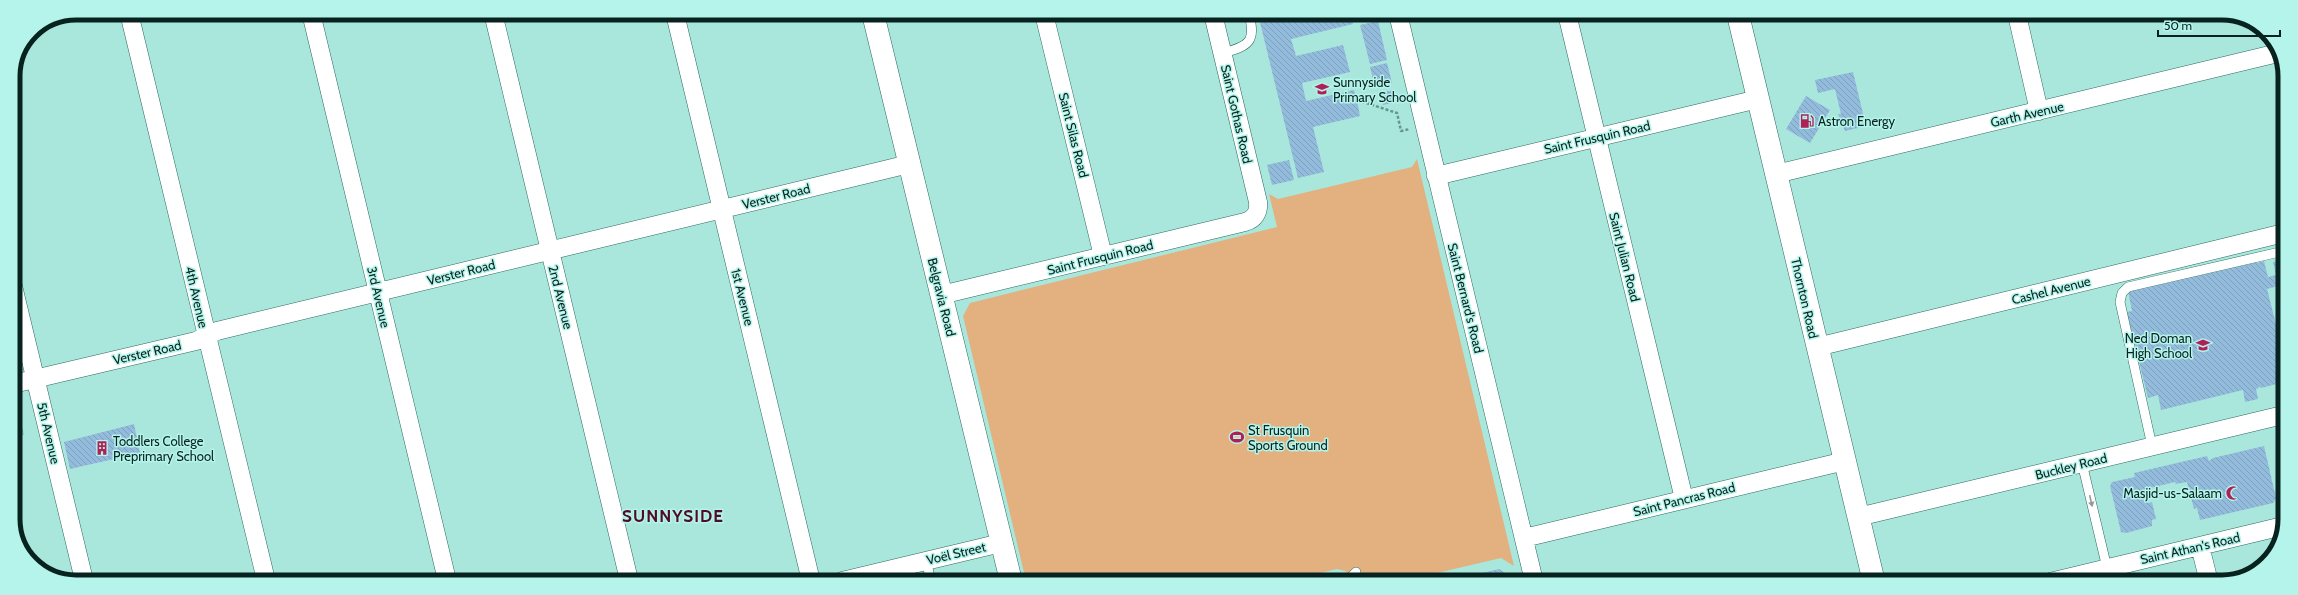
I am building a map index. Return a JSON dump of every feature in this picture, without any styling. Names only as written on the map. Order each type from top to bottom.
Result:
[{"type":"street","name":"4th Avenue","points":[[131,20],[265,575]]},
{"type":"street","name":"3rd Avenue","points":[[313,20],[447,575]]},
{"type":"street","name":"2nd Avenue","points":[[495,20],[628,575]]},
{"type":"street","name":"1st Avenue","points":[[676,20],[810,575]]},
{"type":"street","name":"Belgravia Road","points":[[874,20],[1009,575]]},
{"type":"street","name":"Saint Silas Road","points":[[1045,20],[1103,256]]},
{"type":"street","name":"Saint Gothas Road","points":[[1215,20],[1258,202],[1256,215]]},
{"type":"street","name":"Saint Bernard's Road","points":[[1399,20],[1533,575]]},
{"type":"street","name":"Saint Julian Road","points":[[1568,20],[1684,499]]},
{"type":"street","name":"Thornton Road","points":[[1739,20],[1872,575]]},
{"type":"street","points":[[2018,20],[2039,111]]},
{"type":"street","name":"Garth Avenue","points":[[1776,174],[2274,55]]},
{"type":"street","name":"Saint Frusquin Road","points":[[1436,176],[1758,99]]},
{"type":"street","name":"Verster Road","points":[[20,382],[196,341],[217,331],[909,164]]},
{"type":"street","name":"Saint Frusquin Road","points":[[941,296],[1245,222],[1256,215]]},
{"type":"street","name":"Cashel Avenue","points":[[1817,347],[2278,233]]},
{"type":"street","name":"5th Avenue","points":[[20,314],[83,575]]},
{"type":"street","name":"Buckley Road","points":[[1858,517],[2278,416]]},
{"type":"street","name":"Saint Pancras Road","points":[[1524,538],[1845,461]]},
{"type":"street","name":"Saint Athan's Road","points":[[2078,575],[2277,527]]},
{"type":"street","name":"Voël Street","points":[[866,575],[1001,543]]},
{"type":"street","points":[[2200,546],[2207,575]]},
{"type":"lane","points":[[1223,53],[1242,48],[1246,44],[1252,29],[1250,20]]},
{"type":"lane","points":[[2152,446],[2120,302],[2122,293],[2128,287],[2278,252]]},
{"type":"lane","points":[[2082,463],[2107,568]]},
{"type":"lane","points":[[926,560],[930,575]]},
{"type":"lane","points":[[1353,575],[1356,572]]},
{"type":"path","points":[[1357,100],[1397,113],[1401,131],[1413,128]]},
{"type":"shaded area","name":"St Frusquin Sports Ground","points":[[1417,159],[1514,566],[1501,558],[1429,575],[1350,575],[1345,571],[1337,569],[1312,575],[1025,575],[963,316],[970,303],[1277,227],[1269,194],[1278,199],[1412,167]]},
{"type":"building","points":[[1259,20],[1352,20],[1353,24],[1291,39],[1296,56],[1343,45],[1350,72],[1302,83],[1306,101],[1354,90],[1360,116],[1313,127],[1324,172],[1298,178]]},
{"type":"building","points":[[1378,21],[1387,60],[1370,64],[1360,25]]},
{"type":"building","points":[[1387,63],[1392,83],[1375,87],[1370,67]]},
{"type":"building","points":[[1853,72],[1866,126],[1845,131],[1838,114],[1841,114],[1835,89],[1818,93],[1815,80]]},
{"type":"building","points":[[1394,90],[1397,102],[1383,105],[1380,93]]},
{"type":"building","points":[[1806,96],[1830,110],[1810,143],[1786,129]]},
{"type":"building","points":[[1289,160],[1294,180],[1272,185],[1267,165]]},
{"type":"building","name":"Ned Doman High School","points":[[2256,260],[2257,263],[2264,261],[2268,277],[2276,275],[2273,262],[2278,261],[2278,286],[2267,289],[2278,332],[2278,384],[2261,388],[2258,386],[2259,388],[2256,389],[2258,399],[2245,402],[2243,390],[2161,410],[2158,395],[2148,398],[2127,312],[2132,311],[2128,291]]},
{"type":"building","points":[[20,418],[24,435],[20,436]]},
{"type":"building","name":"Toddlers College Preprimary School","points":[[134,424],[140,453],[70,469],[64,442]]},
{"type":"building","name":"Masjid-us-Salaam","points":[[2264,446],[2276,498],[2273,503],[2200,520],[2197,508],[2194,509],[2187,482],[2176,484],[2175,482],[2146,489],[2148,497],[2143,499],[2148,503],[2152,502],[2156,519],[2152,520],[2152,526],[2126,533],[2121,532],[2110,486],[2112,482],[2135,477],[2134,473],[2207,456],[2209,461],[2213,458]]},
{"type":"building","points":[[1499,569],[1506,575],[1474,575]]},
{"type":"place","name":"Sunnyside Primary School","points":[[1322,89]]},
{"type":"place","name":"Astron Energy","points":[[1807,121]]},
{"type":"place","name":"Ned Doman High School","points":[[2203,345]]},
{"type":"place","name":"St Frusquin Sports Ground","points":[[1237,437]]},
{"type":"place","name":"Toddlers College Preprimary School","points":[[102,448]]},
{"type":"place","name":"Masjid-us-Salaam","points":[[2233,493]]},
{"type":"district","name":"SUNNYSIDE","points":[[673,516]]}]
